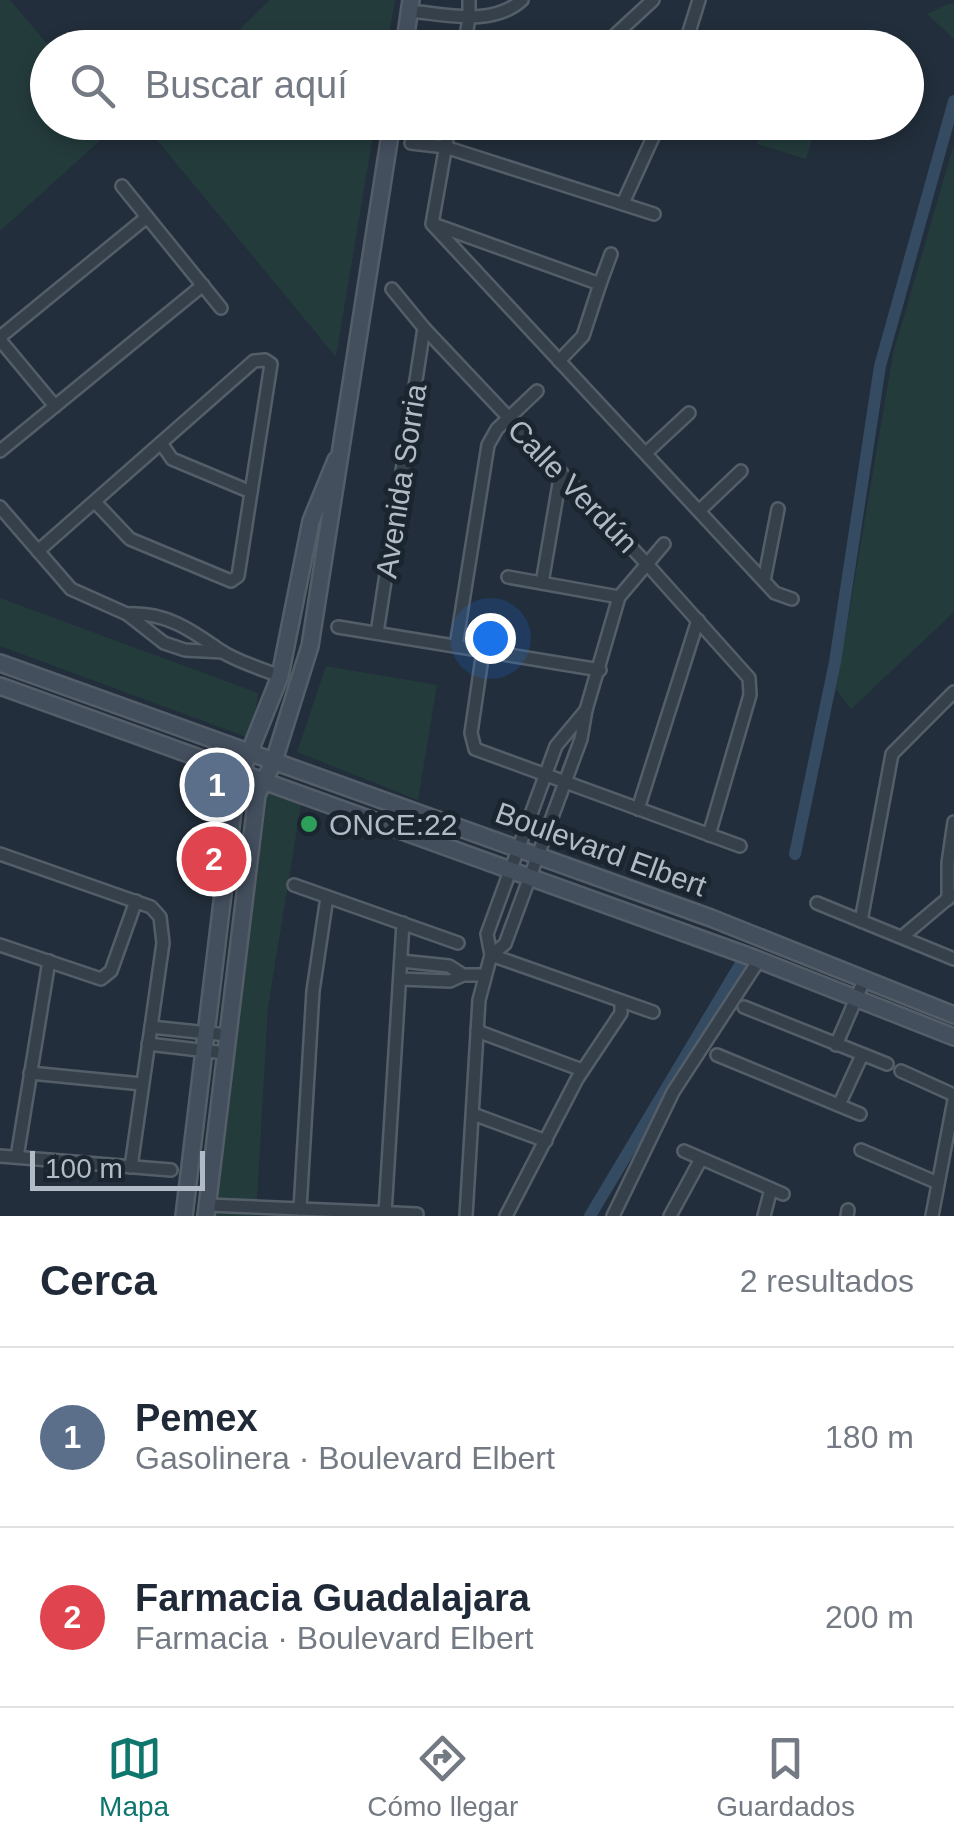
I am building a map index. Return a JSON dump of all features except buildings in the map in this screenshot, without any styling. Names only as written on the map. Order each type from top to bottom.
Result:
[{"type":"street","points":[[468,0],[468,30]]},
{"type":"street","points":[[407,30],[410,5],[470,18],[510,10],[522,0]]},
{"type":"street","points":[[620,30],[653,0]]},
{"type":"street","points":[[690,30],[699,0]]},
{"type":"street","points":[[184,1216],[236,786],[280,676],[304,550],[328,494],[341,449],[389,140]]},
{"type":"street","points":[[432,224],[446,140]]},
{"type":"street","points":[[623,204],[653,140]]},
{"type":"street","points":[[411,143],[445,146],[654,214]]},
{"type":"street","points":[[122,186],[222,308]]},
{"type":"street","points":[[54,406],[0,338],[147,218]]},
{"type":"street","points":[[432,224],[600,284]]},
{"type":"street","points":[[432,224],[775,593],[792,599]]},
{"type":"street","points":[[559,360],[583,336],[611,254]]},
{"type":"street","points":[[0,451],[203,286]]},
{"type":"street","name":"Calle Verdún","points":[[392,289],[746,673],[752,686],[708,835]]},
{"type":"street","name":"Avenida Sorria","points":[[377,633],[424,328]]},
{"type":"street","points":[[38,551],[254,361],[271,364],[238,576],[231,580],[130,539],[95,502]]},
{"type":"street","points":[[456,646],[488,445],[537,390]]},
{"type":"street","points":[[646,453],[689,414]]},
{"type":"street","points":[[162,443],[172,459],[251,492]]},
{"type":"street","points":[[699,511],[741,471]]},
{"type":"street","points":[[542,583],[560,472]]},
{"type":"street","points":[[328,494],[310,646],[274,761],[256,795],[206,1211],[300,1209],[417,1214]]},
{"type":"street","points":[[0,506],[71,589],[127,614],[164,643],[185,650],[223,652]]},
{"type":"street","points":[[764,580],[778,509]]},
{"type":"street","points":[[466,1216],[483,975],[491,955],[506,944],[581,739],[620,597],[664,544]]},
{"type":"street","points":[[508,577],[620,597]]},
{"type":"street","points":[[127,614],[147,613],[179,624],[206,637],[223,652],[280,676]]},
{"type":"street","points":[[638,809],[698,620]]},
{"type":"street","points":[[338,627],[600,670]]},
{"type":"street","points":[[483,651],[472,744],[479,752],[740,846]]},
{"type":"street","name":"Boulevard Elbert","points":[[0,663],[711,918],[954,1015]]},
{"type":"street","name":"Boulevard Elbert","points":[[0,686],[858,996],[954,1037]]},
{"type":"street","points":[[861,920],[892,754],[954,692]]},
{"type":"street","points":[[491,955],[487,934],[556,746],[586,710]]},
{"type":"street","points":[[902,937],[951,896],[948,863],[954,822]]},
{"type":"street","points":[[0,854],[156,911],[163,930],[131,1166]]},
{"type":"street","points":[[294,885],[458,942]]},
{"type":"street","points":[[300,1209],[313,991],[327,897]]},
{"type":"street","points":[[0,945],[95,978],[106,977],[136,901]]},
{"type":"street","points":[[818,903],[954,958]]},
{"type":"street","points":[[385,1213],[404,923]]},
{"type":"street","points":[[491,955],[653,1012]]},
{"type":"street","points":[[612,1216],[674,1092],[759,960]]},
{"type":"street","points":[[16,1157],[49,961]]},
{"type":"street","points":[[401,962],[450,966],[464,974],[483,975]]},
{"type":"street","points":[[400,979],[450,981],[464,974]]},
{"type":"street","points":[[836,1044],[865,978]]},
{"type":"street","points":[[506,1216],[582,1070],[620,1013],[621,1001]]},
{"type":"street","points":[[744,1007],[887,1064]]},
{"type":"street","points":[[151,1027],[227,1035]]},
{"type":"street","points":[[477,1031],[582,1070]]},
{"type":"street","points":[[148,1044],[225,1053]]},
{"type":"street","points":[[717,1055],[860,1114]]},
{"type":"street","points":[[839,1105],[862,1055]]},
{"type":"street","points":[[900,1071],[954,1097],[932,1216]]},
{"type":"street","points":[[30,1073],[142,1084]]},
{"type":"street","points":[[473,1114],[546,1141]]},
{"type":"street","points":[[861,1150],[938,1183]]},
{"type":"street","points":[[684,1151],[777,1191],[764,1216]]},
{"type":"street","points":[[0,1156],[171,1170]]},
{"type":"street","points":[[670,1216],[702,1159]]},
{"type":"green space","points":[[0,0],[10,0],[36,30],[30,30],[30,140],[101,140],[0,231]]},
{"type":"green space","points":[[270,0],[395,0],[390,30],[239,30]]},
{"type":"green space","points":[[954,4],[954,39],[927,14]]},
{"type":"green space","points":[[157,140],[372,140],[336,357]]},
{"type":"green space","points":[[758,140],[812,140],[806,159],[757,144]]},
{"type":"green space","points":[[954,144],[954,612],[851,709],[836,689],[893,354]]},
{"type":"green space","points":[[0,598],[258,693],[252,739],[0,646]]},
{"type":"green space","points":[[326,666],[437,685],[418,800],[297,752]]},
{"type":"green space","points":[[268,789],[301,805],[268,1007],[256,1216],[214,1216]]},
{"type":"waterway","points":[[795,854],[835,662],[880,366],[954,101]]},
{"type":"waterway","points":[[590,1216],[740,965]]},
{"type":"place","name":"Pemex","points":[[217,785]]},
{"type":"place","name":"ONCE:22","points":[[309,824]]},
{"type":"place","name":"Farmacia Guadalajara","points":[[214,859]]}]
